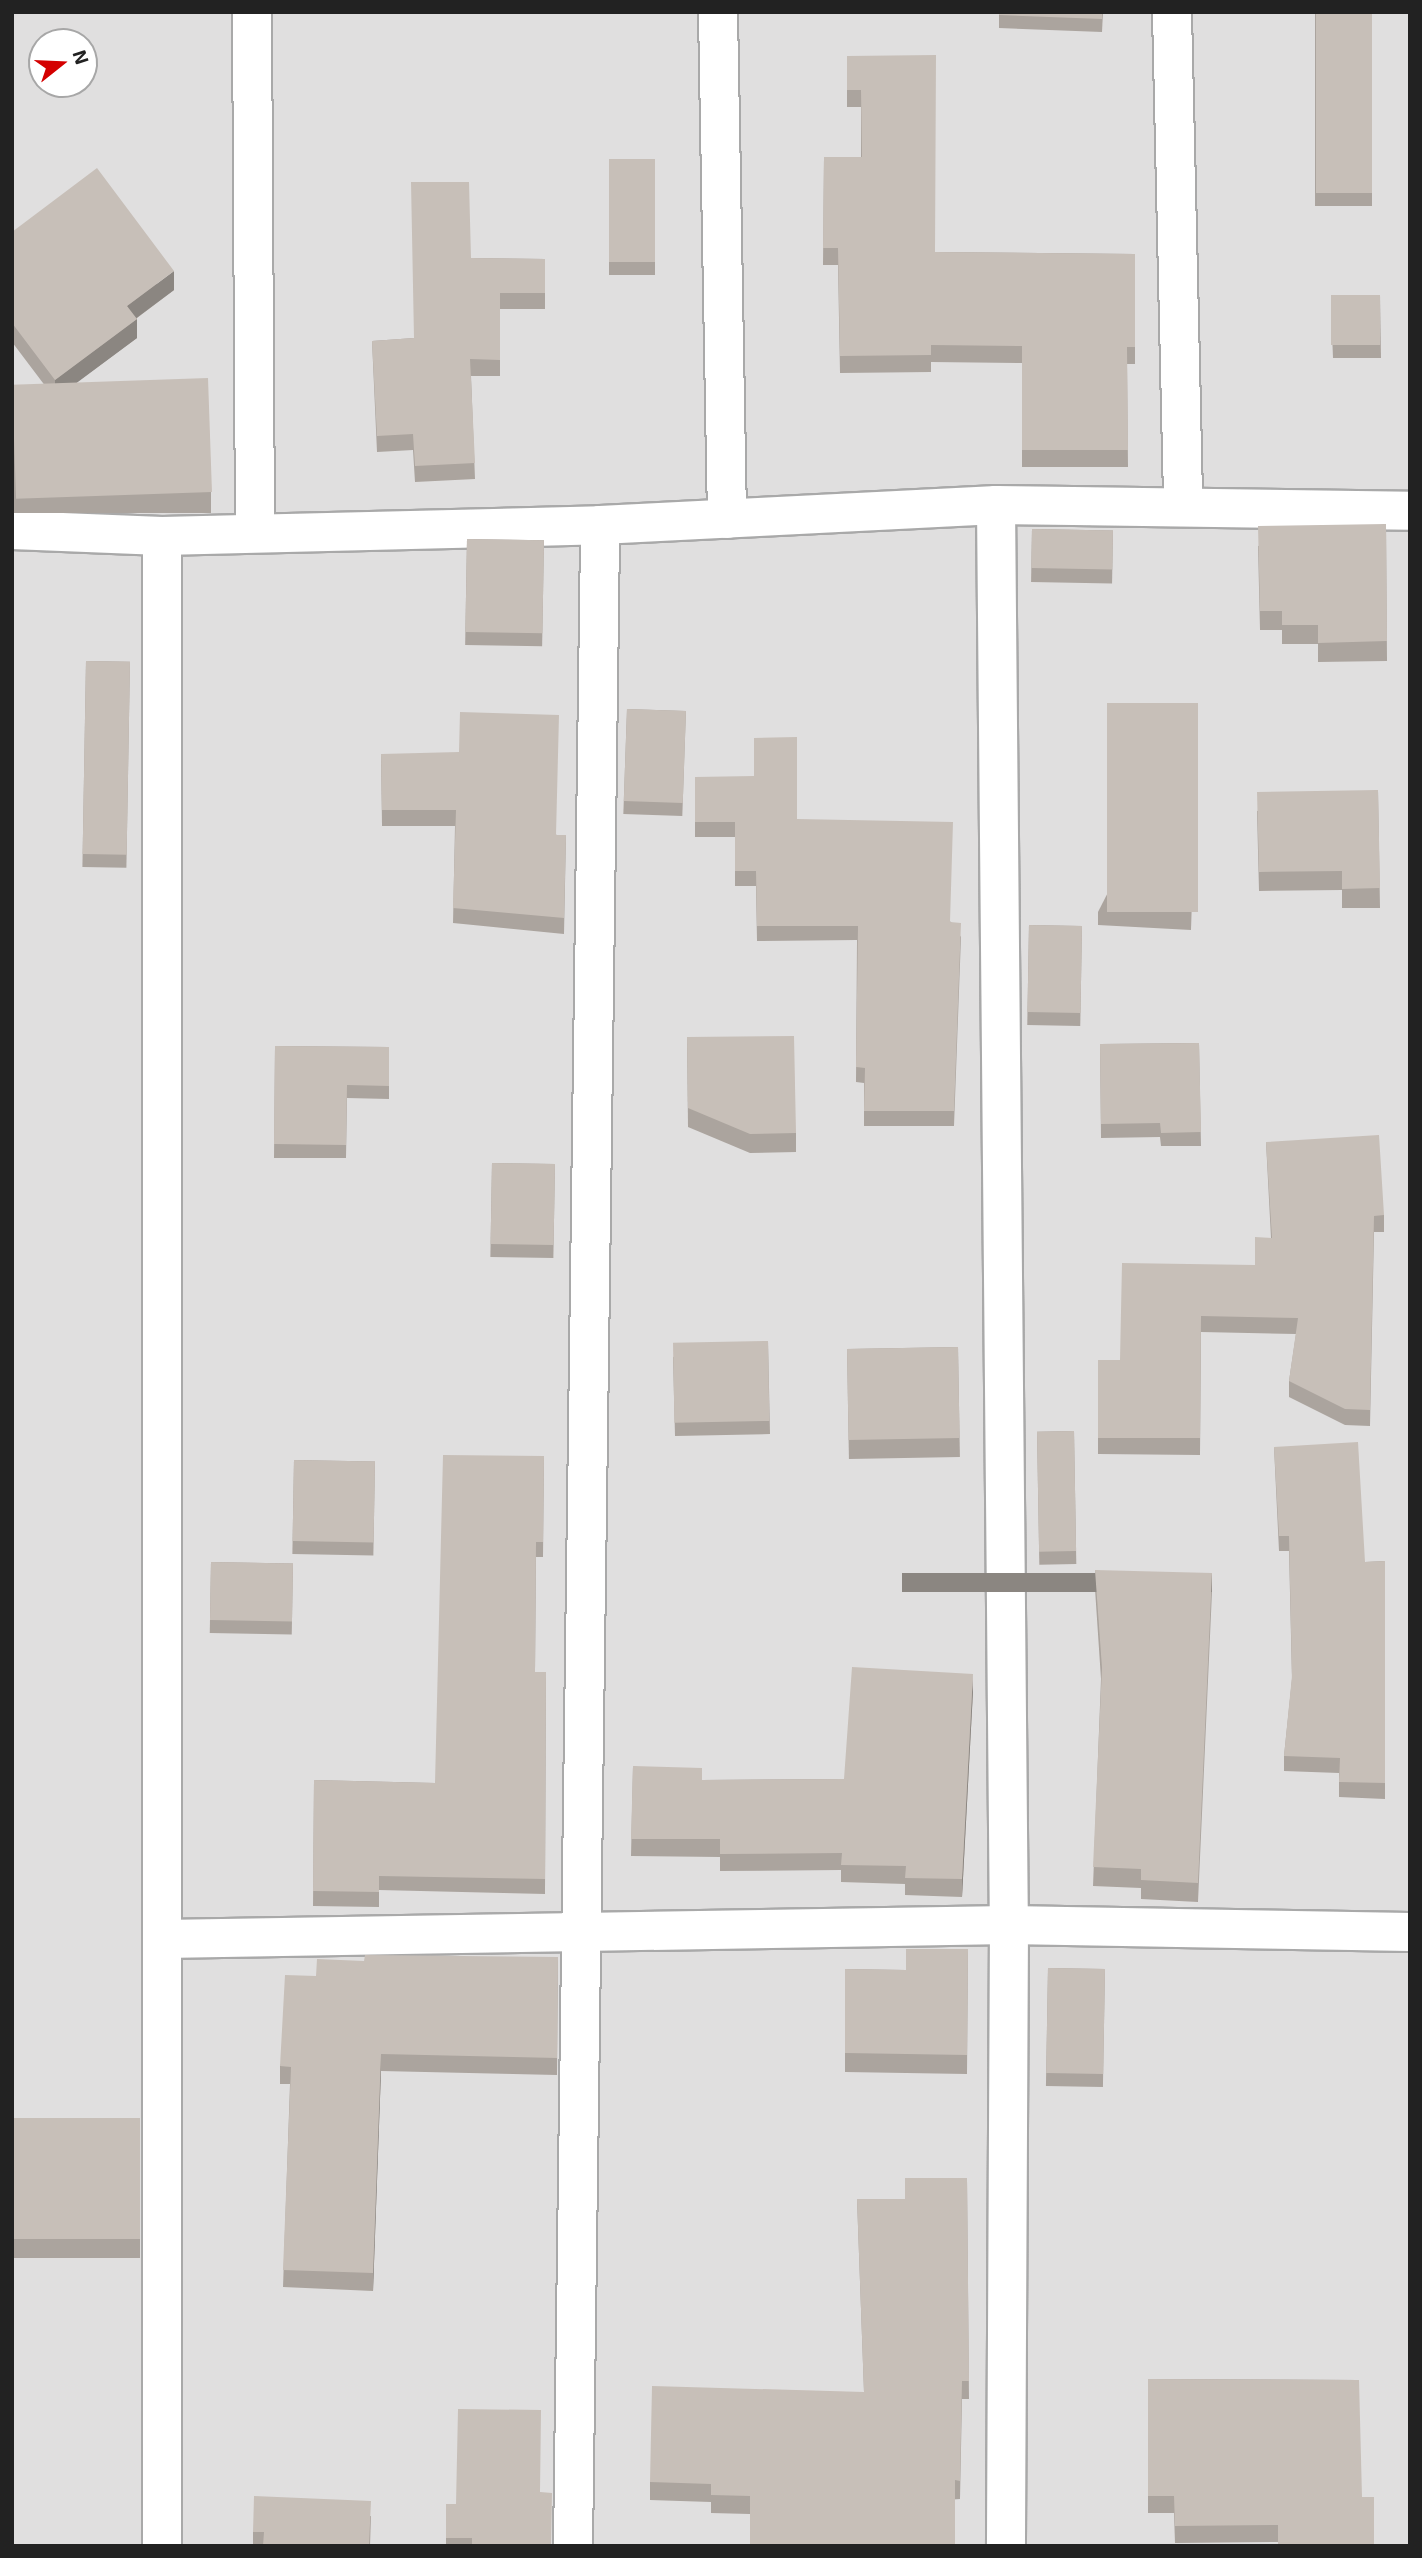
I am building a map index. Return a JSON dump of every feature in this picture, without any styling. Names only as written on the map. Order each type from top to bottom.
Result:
[{"type":"street","points":[[252,12],[255,531]]},
{"type":"street","points":[[718,12],[727,519]]},
{"type":"street","points":[[1172,12],[1183,505]]},
{"type":"street","points":[[996,505],[1009,1925],[1006,2546]]},
{"type":"street","points":[[12,530],[162,536],[255,531],[600,525],[996,505],[1183,505],[1410,511]]},
{"type":"street","points":[[573,2546],[577,1928],[600,525]]},
{"type":"street","points":[[162,536],[162,2546]]},
{"type":"street","points":[[163,1939],[577,1928],[1009,1925],[1410,1932]]},
{"type":"shaded area","points":[[12,12],[1410,12],[1410,2546],[12,2546]]},
{"type":"building","points":[[999,12],[1102,12],[1102,19],[999,15]]},
{"type":"building","points":[[1316,12],[1372,12],[1372,193],[1316,193]]},
{"type":"building","points":[[936,55],[935,252],[1135,254],[1135,347],[1127,347],[1128,450],[1022,450],[1022,346],[931,345],[931,355],[840,356],[838,248],[823,248],[824,157],[862,157],[861,90],[847,90],[847,56]]},
{"type":"building","points":[[609,159],[655,159],[655,262],[609,262]]},
{"type":"building","points":[[97,168],[174,271],[127,306],[137,319],[55,380],[12,323],[12,232]]},
{"type":"building","points":[[411,182],[469,182],[471,258],[545,259],[545,293],[500,293],[500,360],[470,359],[475,463],[415,466],[413,434],[377,436],[372,341],[414,338]]},
{"type":"building","points":[[1331,295],[1380,295],[1380,345],[1331,345]]},
{"type":"building","points":[[208,378],[212,492],[16,499],[12,385]]},
{"type":"building","points":[[1386,524],[1387,641],[1318,643],[1318,625],[1282,625],[1282,611],[1260,611],[1258,526]]},
{"type":"building","points":[[1032,529],[1113,530],[1112,569],[1031,568]]},
{"type":"building","points":[[467,539],[544,540],[542,633],[465,632]]},
{"type":"building","points":[[86,661],[130,662],[127,855],[83,854]]},
{"type":"building","points":[[1107,703],[1198,703],[1198,912],[1107,912]]},
{"type":"building","points":[[627,709],[686,711],[683,803],[624,801]]},
{"type":"building","points":[[460,712],[559,715],[556,835],[566,835],[564,918],[453,908],[456,810],[382,810],[381,754],[459,752]]},
{"type":"building","points":[[797,737],[797,819],[953,822],[950,922],[961,923],[954,1111],[864,1111],[865,1068],[856,1067],[858,926],[757,926],[756,871],[735,871],[735,822],[695,822],[695,777],[754,776],[754,738]]},
{"type":"building","points":[[1378,790],[1380,888],[1342,889],[1342,871],[1259,872],[1257,792]]},
{"type":"building","points":[[1029,925],[1082,926],[1080,1013],[1027,1012]]},
{"type":"building","points":[[794,1036],[796,1133],[750,1134],[688,1108],[687,1037]]},
{"type":"building","points":[[1199,1043],[1201,1132],[1161,1133],[1160,1123],[1101,1124],[1100,1044]]},
{"type":"building","points":[[275,1046],[389,1047],[389,1086],[347,1085],[346,1145],[274,1144]]},
{"type":"building","points":[[1379,1135],[1384,1215],[1374,1216],[1370,1410],[1345,1409],[1289,1381],[1298,1318],[1201,1316],[1200,1438],[1098,1438],[1098,1360],[1120,1360],[1122,1263],[1255,1265],[1255,1237],[1272,1238],[1266,1142]]},
{"type":"building","points":[[492,1163],[555,1164],[554,1245],[491,1244]]},
{"type":"building","points":[[768,1341],[769,1421],[674,1423],[673,1343]]},
{"type":"building","points":[[958,1347],[960,1438],[849,1440],[847,1349]]},
{"type":"building","points":[[1074,1431],[1076,1551],[1039,1552],[1037,1432]]},
{"type":"building","points":[[1358,1442],[1365,1562],[1385,1561],[1385,1783],[1339,1782],[1340,1758],[1284,1756],[1292,1676],[1289,1536],[1279,1536],[1274,1447]]},
{"type":"building","points":[[443,1455],[544,1456],[543,1542],[536,1542],[535,1672],[546,1672],[545,1879],[379,1876],[379,1892],[313,1891],[314,1780],[435,1783]]},
{"type":"building","points":[[294,1460],[375,1461],[374,1542],[293,1541]]},
{"type":"building","points":[[211,1562],[293,1563],[292,1621],[210,1620]]},
{"type":"building","points":[[1095,1570],[1212,1573],[1198,1883],[1141,1880],[1141,1869],[1093,1867],[1102,1668]]},
{"type":"building","points":[[852,1667],[973,1674],[962,1879],[905,1878],[906,1866],[841,1865],[842,1853],[720,1854],[720,1839],[631,1839],[633,1766],[702,1768],[702,1780],[844,1779]]},
{"type":"building","points":[[906,1949],[968,1949],[967,2055],[845,2053],[845,1969],[906,1970]]},
{"type":"building","points":[[365,1955],[558,1957],[557,2058],[381,2054],[373,2273],[283,2270],[291,2067],[280,2066],[285,1975],[316,1976],[317,1959],[364,1961]]},
{"type":"building","points":[[1048,1968],[1105,1969],[1103,2074],[1046,2073]]},
{"type":"building","points":[[12,2118],[140,2118],[140,2239],[12,2239]]},
{"type":"building","points":[[905,2178],[967,2178],[969,2381],[962,2381],[960,2481],[955,2480],[955,2546],[750,2546],[750,2496],[711,2495],[711,2484],[650,2482],[652,2386],[864,2392],[857,2199],[905,2199]]},
{"type":"building","points":[[1148,2379],[1359,2380],[1362,2497],[1374,2497],[1374,2546],[1278,2546],[1278,2525],[1175,2526],[1174,2496],[1148,2496]]},
{"type":"building","points":[[458,2409],[541,2410],[540,2492],[552,2493],[551,2546],[472,2546],[472,2538],[446,2538],[446,2504],[456,2504]]},
{"type":"building","points":[[254,2496],[371,2501],[369,2546],[263,2546],[264,2532],[253,2532]]}]
